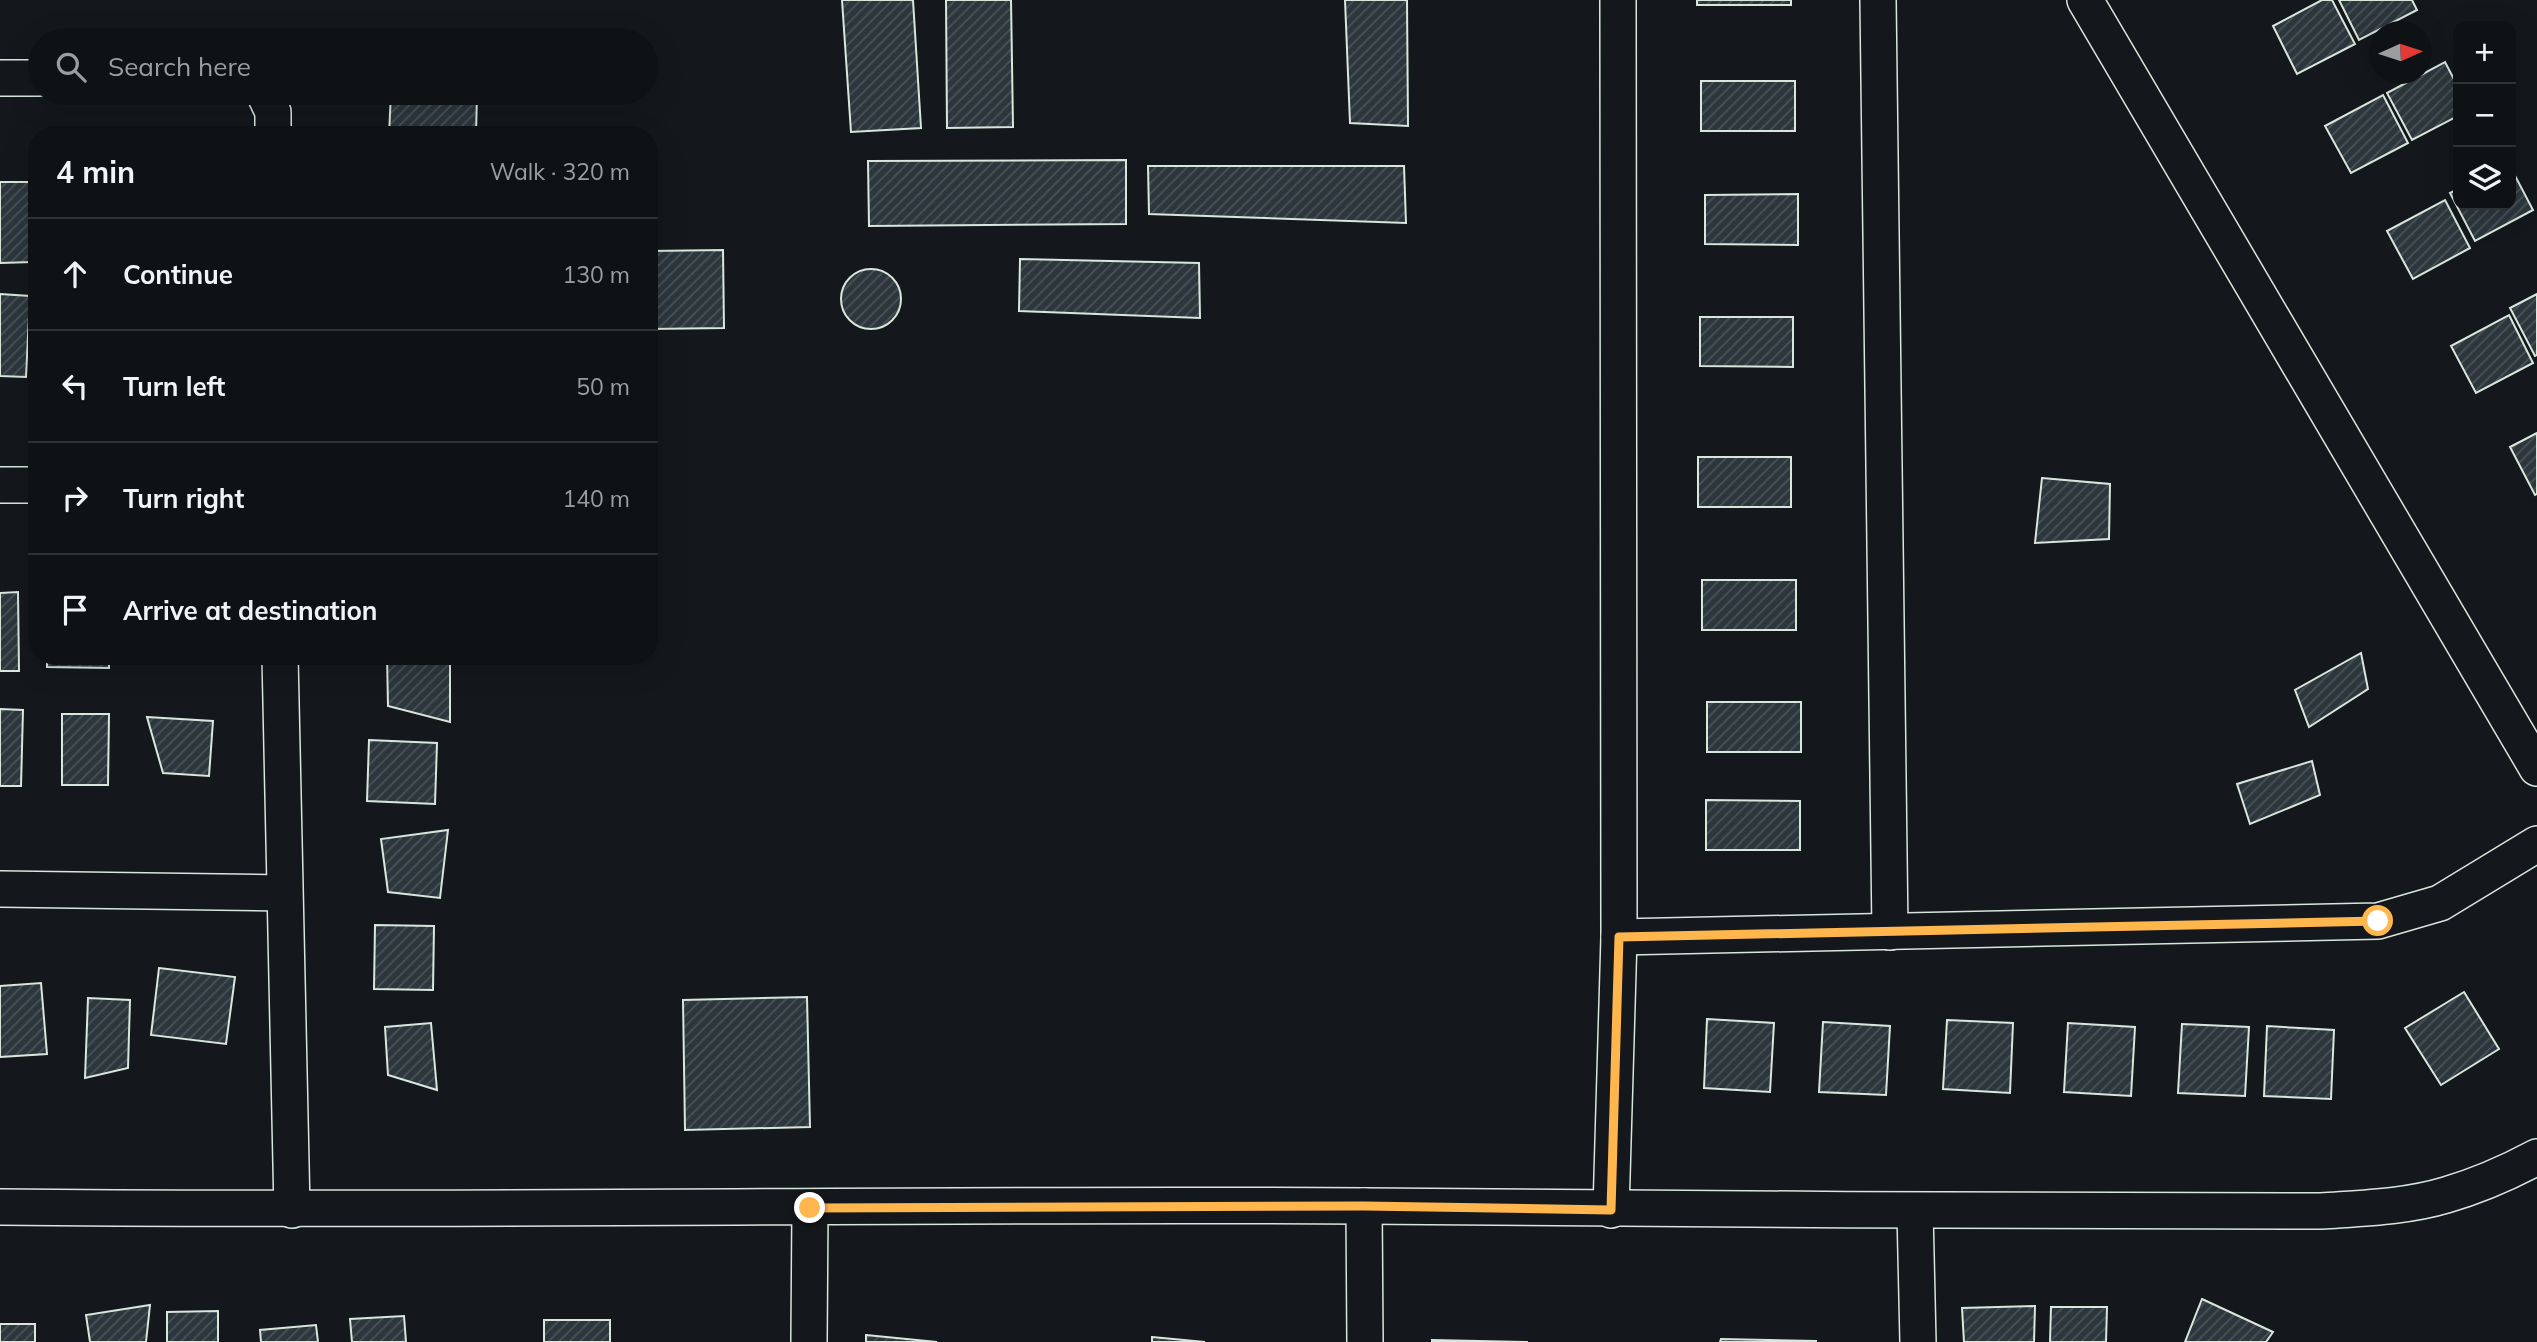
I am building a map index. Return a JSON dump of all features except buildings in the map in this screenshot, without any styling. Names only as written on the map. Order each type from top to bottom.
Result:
[{"type":"street","points":[[1611,1210],[1619,937],[1618,0]]},
{"type":"street","points":[[1878,0],[1890,932]]},
{"type":"street","points":[[2085,0],[2537,768]]},
{"type":"street","points":[[0,78],[28,78]]},
{"type":"street","points":[[270,105],[273,112],[273,126]]},
{"type":"street","points":[[0,485],[28,485]]},
{"type":"street","points":[[279,665],[292,1210]]},
{"type":"street","points":[[1619,937],[2378,921],[2440,904],[2537,844]]},
{"type":"street","points":[[0,889],[284,894]]},
{"type":"street","points":[[0,1207],[292,1210],[1364,1206],[1611,1210],[2321,1211],[2389,1206],[2446,1195],[2537,1157]]},
{"type":"street","points":[[1364,1206],[1365,1342]]},
{"type":"street","points":[[809,1342],[810,1208]]},
{"type":"street","points":[[1914,1211],[1918,1342]]},
{"type":"route","points":[[810,1208],[1364,1206],[1611,1210],[1619,937],[2378,921]]}]
